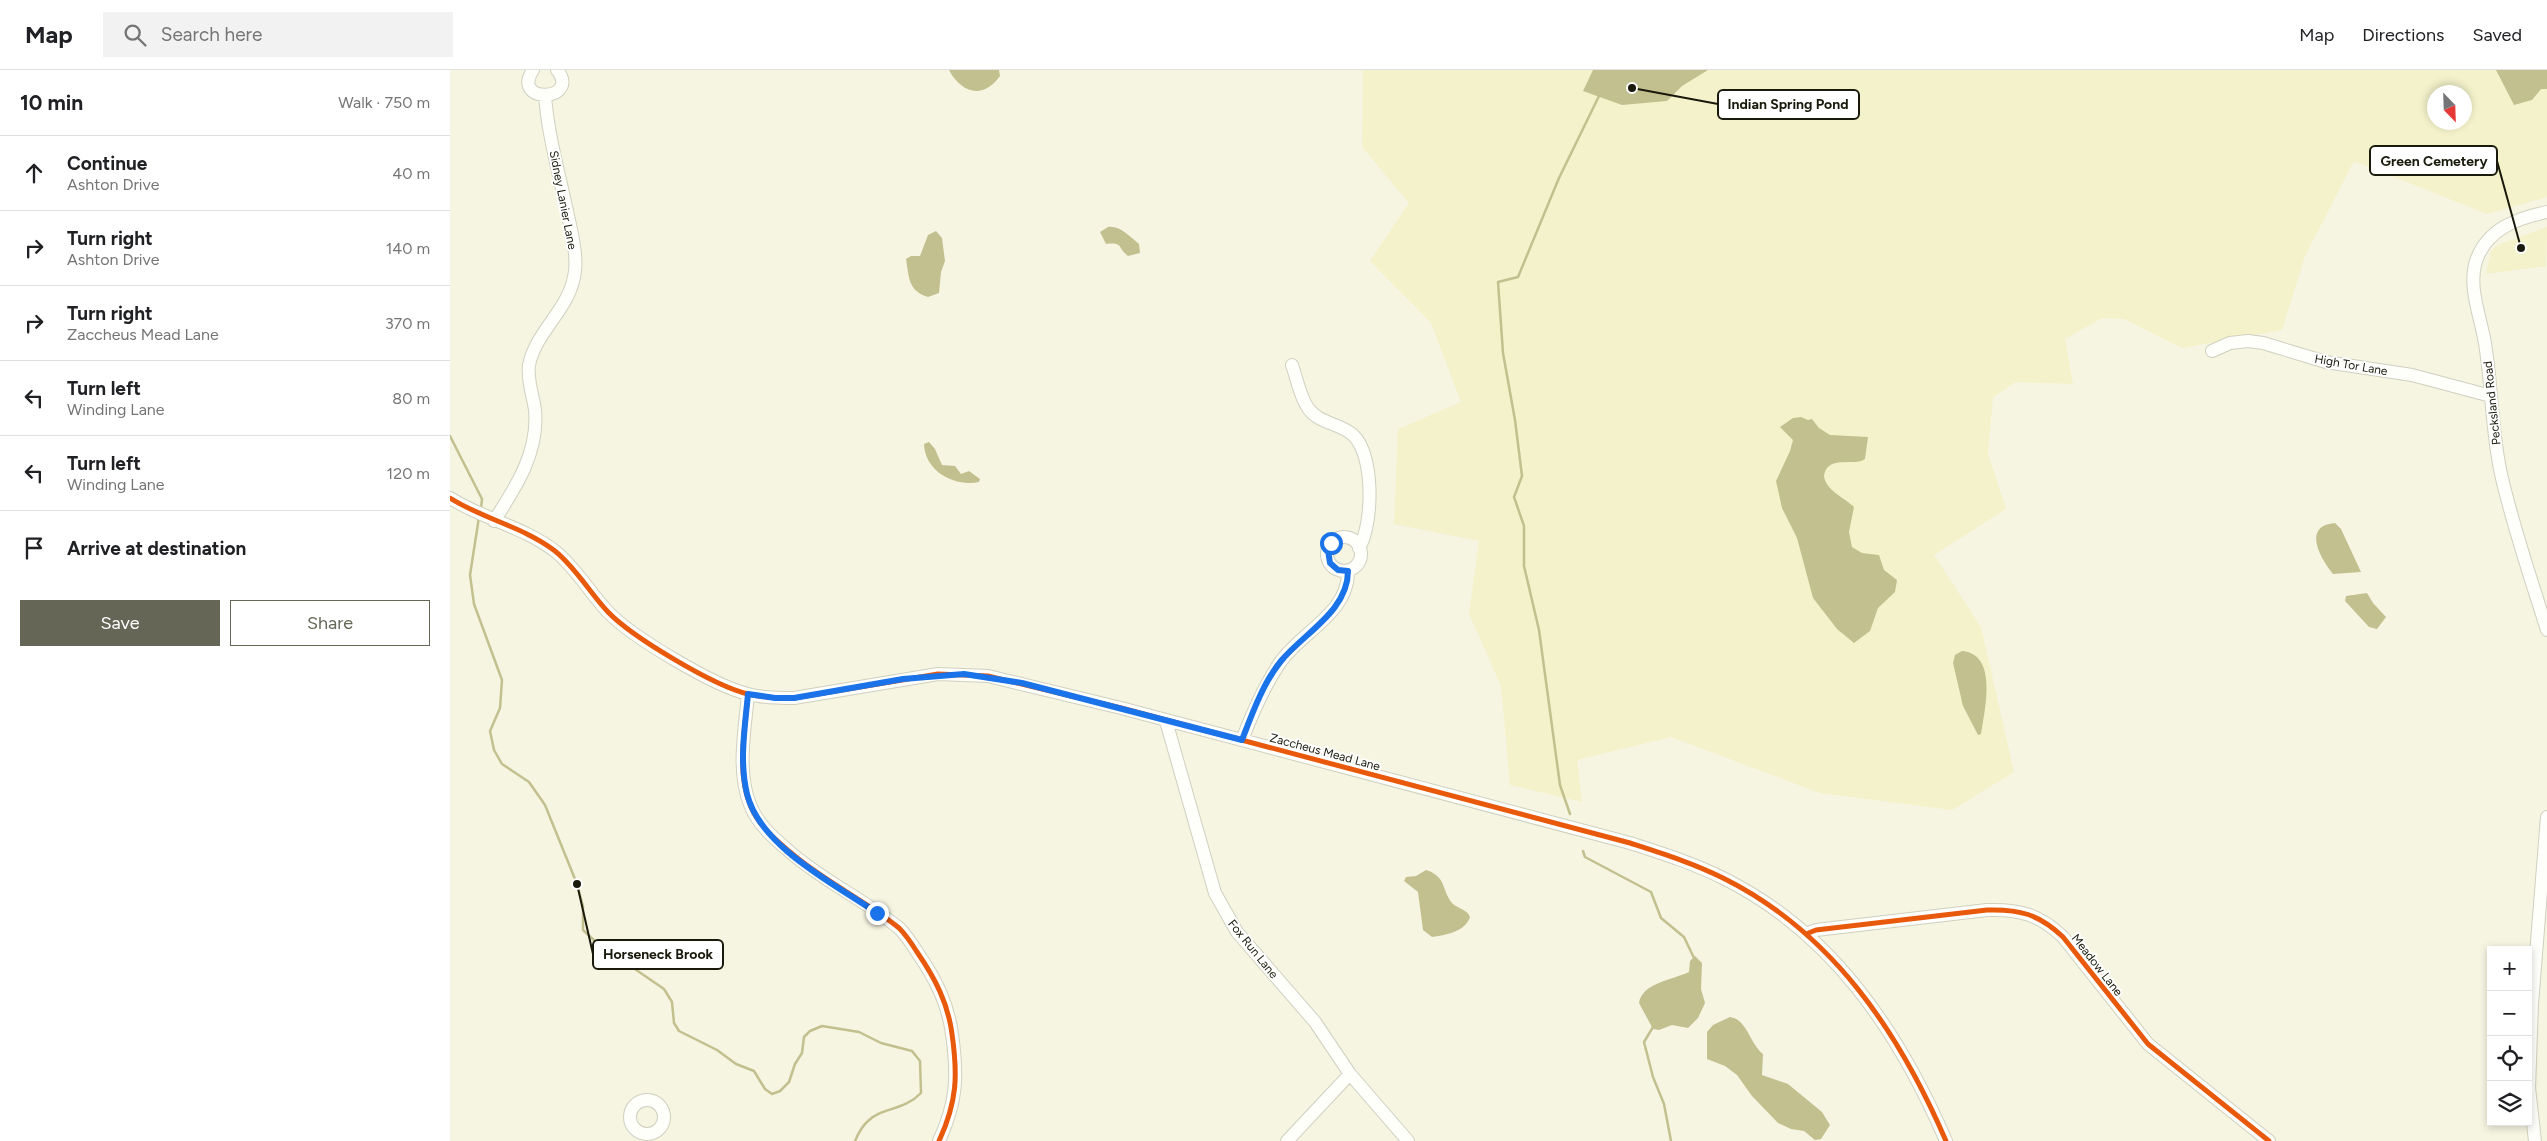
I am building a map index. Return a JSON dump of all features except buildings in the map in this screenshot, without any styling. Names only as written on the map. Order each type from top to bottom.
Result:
[{"type":"street","points":[[533,70],[529,79],[531,87],[538,94],[545,96],[553,95],[560,86],[562,80],[558,70]]},
{"type":"street","name":"Sidney Lanier Lane","points":[[490,519],[528,462],[534,444],[535,409],[529,382],[529,365],[537,345],[568,298],[575,270],[573,242],[547,123],[545,96]]},
{"type":"street","name":"Pecksland Road","points":[[2547,212],[2520,219],[2496,232],[2487,241],[2476,262],[2473,284],[2486,350],[2501,474],[2547,630]]},
{"type":"street","name":"High Tor Lane","points":[[2212,351],[2230,343],[2248,341],[2263,343],[2326,362],[2412,375],[2491,396]]},
{"type":"street","points":[[1292,365],[1308,409],[1316,417],[1353,435],[1360,445],[1368,475],[1370,503],[1368,529],[1359,548]]},
{"type":"street","name":"Zaccheus Mead Lane","points":[[450,498],[490,519],[531,536],[554,550],[565,560],[610,614],[629,630],[701,674],[748,694],[775,698],[794,698],[910,678],[964,674],[1022,683],[1630,843],[1676,858],[1723,878],[1769,905],[1806,934],[1841,968],[1888,1029],[1946,1141]]},
{"type":"street","points":[[1343,538],[1354,541],[1361,553],[1358,565],[1348,571],[1334,568],[1330,563],[1328,550],[1331,543],[1343,538]]},
{"type":"street","points":[[1242,740],[1252,713],[1280,662],[1336,606],[1347,587],[1348,571]]},
{"type":"street","points":[[748,694],[743,749],[744,771],[751,807],[760,822],[771,836],[802,863],[900,929],[932,973],[948,1007],[952,1030],[956,1085],[953,1106],[939,1141]]},
{"type":"street","name":"Fox Run Lane","points":[[1166,720],[1215,893],[1223,911],[1237,932],[1319,1028],[1350,1074],[1408,1141]]},
{"type":"street","points":[[2535,1141],[2529,1088],[2532,1004],[2547,817]]},
{"type":"street","name":"Meadow Lane","points":[[1806,934],[1816,930],[1987,910],[2003,910],[2035,916],[2049,923],[2062,937],[2148,1044],[2269,1141]]},
{"type":"street","points":[[1287,1141],[1350,1074]]},
{"type":"street","points":[[661,1127],[665,1141]]},
{"type":"green space","points":[[1363,70],[2547,70],[2547,197],[2487,214],[2354,161],[2305,256],[2282,330],[2182,348],[2125,319],[2102,318],[2065,339],[2073,384],[2016,382],[1993,397],[1988,453],[2006,509],[1934,555],[1981,627],[2014,772],[1952,810],[1820,793],[1671,737],[1577,760],[1582,802],[1510,785],[1501,686],[1469,614],[1479,541],[1394,524],[1398,429],[1461,402],[1431,323],[1370,261],[1409,203],[1362,147]]},
{"type":"green space","points":[[2547,227],[2546,266],[2486,274],[2491,251],[2498,245]]},
{"type":"shaded area","points":[[949,70],[999,70],[1000,76],[987,88],[973,91],[960,84]]},
{"type":"shaded area","points":[[1593,70],[1708,70],[1682,86],[1667,101],[1622,105],[1583,91]]},
{"type":"shaded area","points":[[2496,70],[2547,70],[2547,89],[2541,89],[2532,100],[2514,105]]},
{"type":"shaded area","points":[[1108,227],[1117,228],[1128,235],[1139,244],[1140,253],[1128,256],[1120,246],[1106,244],[1100,232]]},
{"type":"shaded area","points":[[936,231],[942,238],[945,261],[941,272],[939,293],[928,297],[913,287],[906,259],[911,256],[920,256],[928,235]]},
{"type":"shaded area","points":[[1801,417],[1808,420],[1812,419],[1819,428],[1830,435],[1868,437],[1865,459],[1830,465],[1826,469],[1824,476],[1828,486],[1854,507],[1849,532],[1852,547],[1862,553],[1879,555],[1884,570],[1897,580],[1895,592],[1878,608],[1870,631],[1854,643],[1837,629],[1813,598],[1797,538],[1782,508],[1776,481],[1793,440],[1780,427],[1793,418]]},
{"type":"shaded area","points":[[929,442],[935,449],[942,465],[955,466],[961,474],[969,471],[980,479],[979,482],[970,483],[951,480],[936,470],[926,454],[924,444]]},
{"type":"shaded area","points":[[2335,523],[2341,529],[2361,572],[2333,574],[2323,560],[2319,552],[2316,536],[2325,525]]},
{"type":"shaded area","points":[[2367,593],[2373,603],[2386,617],[2377,629],[2369,627],[2345,601],[2346,596]]},
{"type":"shaded area","points":[[1962,651],[1974,655],[1981,662],[1985,673],[1986,699],[1981,734],[1978,735],[1963,706],[1953,663],[1955,655]]},
{"type":"shaded area","points":[[1426,870],[1441,880],[1452,903],[1469,914],[1470,917],[1464,926],[1448,934],[1432,937],[1423,930],[1418,892],[1404,881],[1406,877],[1416,876]]},
{"type":"shaded area","points":[[1695,956],[1702,963],[1701,989],[1705,1003],[1698,1018],[1688,1028],[1672,1025],[1659,1030],[1653,1029],[1639,1003],[1641,996],[1659,983],[1689,972],[1690,961]]},
{"type":"shaded area","points":[[1730,1017],[1740,1022],[1763,1054],[1762,1075],[1788,1084],[1822,1112],[1830,1125],[1821,1139],[1815,1140],[1804,1131],[1791,1129],[1778,1123],[1752,1096],[1737,1075],[1725,1066],[1707,1059],[1707,1032],[1713,1025]]},
{"type":"waterway","points":[[1570,814],[1560,785],[1539,630],[1524,566],[1524,526],[1514,497],[1522,476],[1515,420],[1503,353],[1498,282],[1518,277],[1559,178],[1599,96]]},
{"type":"waterway","points":[[450,436],[482,499],[481,509]]},
{"type":"waterway","points":[[479,517],[470,575],[474,604],[502,680],[500,708],[490,731],[494,750],[502,764],[529,782],[545,805],[577,884],[583,906],[583,930],[597,943],[664,989],[672,1002],[674,1023],[679,1031],[717,1050],[736,1064],[754,1071],[765,1089],[772,1094],[780,1091],[789,1082],[795,1064],[802,1053],[804,1037],[810,1031],[822,1026],[859,1032],[881,1043],[912,1051],[920,1061],[921,1093],[908,1103],[880,1113],[868,1121],[855,1141]]},
{"type":"waterway","points":[[1583,851],[1585,857],[1651,892],[1661,918],[1684,937],[1694,958]]},
{"type":"waterway","points":[[1653,1027],[1644,1042],[1653,1077],[1664,1104],[1671,1141]]},
{"type":"cycle path","points":[[450,498],[543,543],[563,558],[601,605],[635,634],[695,671],[748,694],[765,697],[794,698],[938,674],[988,676],[1121,708],[1630,843],[1700,868],[1723,878],[1762,900],[1797,927],[1829,956],[1858,989],[1884,1024],[1907,1062],[1946,1141]]},
{"type":"cycle path","points":[[748,694],[743,766],[746,794],[754,814],[773,837],[790,852],[899,928],[924,962],[940,991],[950,1023],[954,1049],[955,1076],[953,1101],[939,1141]]},
{"type":"cycle path","points":[[1806,934],[1816,930],[1987,910],[2019,912],[2037,918],[2063,937],[2148,1044],[2269,1141]]},
{"type":"place","name":"Indian Spring Pond","points":[[1632,88]]},
{"type":"place","name":"Green Cemetery","points":[[2521,248]]},
{"type":"place","name":"Horseneck Brook","points":[[577,884]]},
{"type":"route","points":[[877,913],[802,863],[771,836],[751,807],[744,771],[743,749],[748,694],[775,698],[794,698],[938,674],[988,676],[1022,683],[1242,740],[1252,713],[1280,662],[1294,646],[1322,622],[1343,596],[1347,587],[1348,571],[1338,570],[1330,563],[1327,556],[1331,543]]}]
